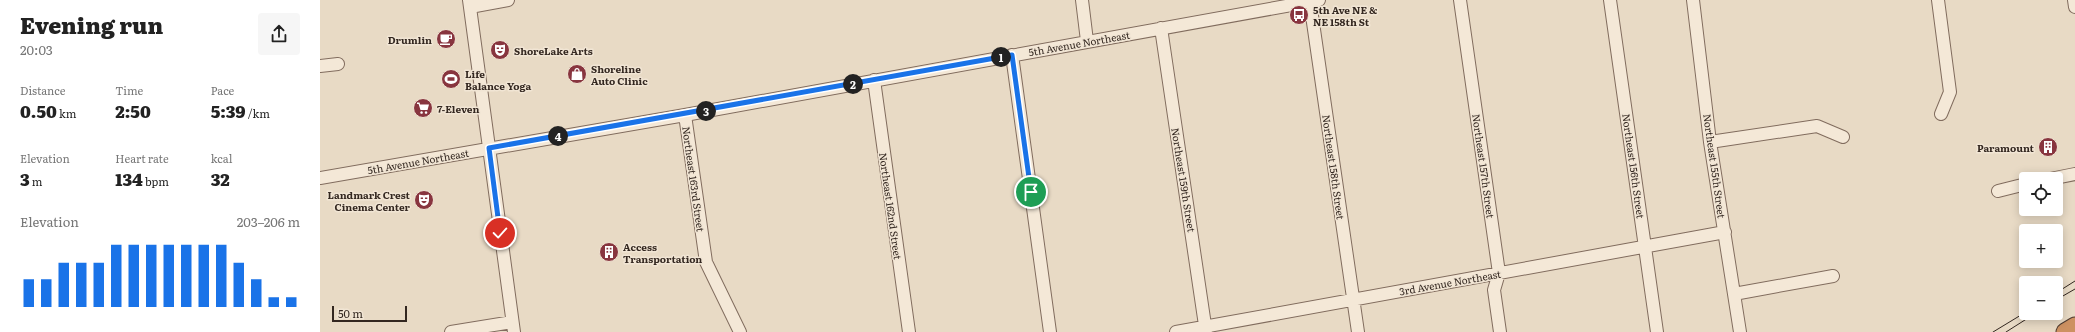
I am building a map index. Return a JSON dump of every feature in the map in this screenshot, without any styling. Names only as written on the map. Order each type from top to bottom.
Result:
[{"type":"highway","points":[[2065,332],[2075,326]]},
{"type":"street","points":[[450,332],[513,327],[469,4],[508,0]]},
{"type":"street","points":[[1082,0],[1086,41]]},
{"type":"street","name":"Northeast 157th Street","points":[[1460,0],[1499,273],[1494,290],[1500,332]]},
{"type":"street","name":"Northeast 156th Street","points":[[1610,0],[1657,332]]},
{"type":"street","name":"Northeast 155th Street","points":[[1692,0],[1710,142],[1740,332]]},
{"type":"street","points":[[1938,0],[1950,92],[1941,114]]},
{"type":"street","points":[[2074,0],[2075,7]]},
{"type":"street","name":"5th Avenue Northeast","points":[[320,178],[685,115],[1086,41],[1314,1]]},
{"type":"street","name":"Northeast 158th Street","points":[[1314,1],[1358,332]]},
{"type":"street","name":"Northeast 159th Street","points":[[1161,28],[1206,329]]},
{"type":"street","points":[[1012,55],[1050,332]]},
{"type":"street","points":[[320,66],[338,64]]},
{"type":"street","name":"Northeast 162nd Street","points":[[874,80],[909,332]]},
{"type":"street","name":"Northeast 163rd Street","points":[[685,115],[706,262],[740,332]]},
{"type":"street","points":[[1710,142],[1817,126],[1843,137]]},
{"type":"street","points":[[2063,176],[2075,174]]},
{"type":"street","points":[[1998,191],[2019,186]]},
{"type":"street","name":"3rd Avenue Northeast","points":[[1176,332],[1206,329],[1353,299],[1725,232]]},
{"type":"street","points":[[1734,294],[1833,276]]},
{"type":"tram line","points":[[2063,289],[2075,281]]},
{"type":"tram line","points":[[2063,296],[2075,289]]},
{"type":"tram line","points":[[1993,332],[2019,316]]},
{"type":"tram line","points":[[2006,332],[2025,320]]},
{"type":"place","name":"5th Ave NE & NE 158th St","points":[[1299,15]]},
{"type":"place","name":"Drumlin","points":[[446,39]]},
{"type":"place","name":"ShoreLake Arts","points":[[500,50]]},
{"type":"place","name":"Shoreline Auto Clinic","points":[[577,74]]},
{"type":"place","name":"Life Balance Yoga","points":[[451,79]]},
{"type":"place","name":"7-Eleven","points":[[423,108]]},
{"type":"place","name":"Paramount","points":[[2048,147]]},
{"type":"place","name":"Landmark Crest Cinema Center","points":[[424,200]]},
{"type":"place","name":"Access Transportation","points":[[609,252]]},
{"type":"route","points":[[500,233],[489,148],[685,115],[1012,55],[1031,192]]}]
